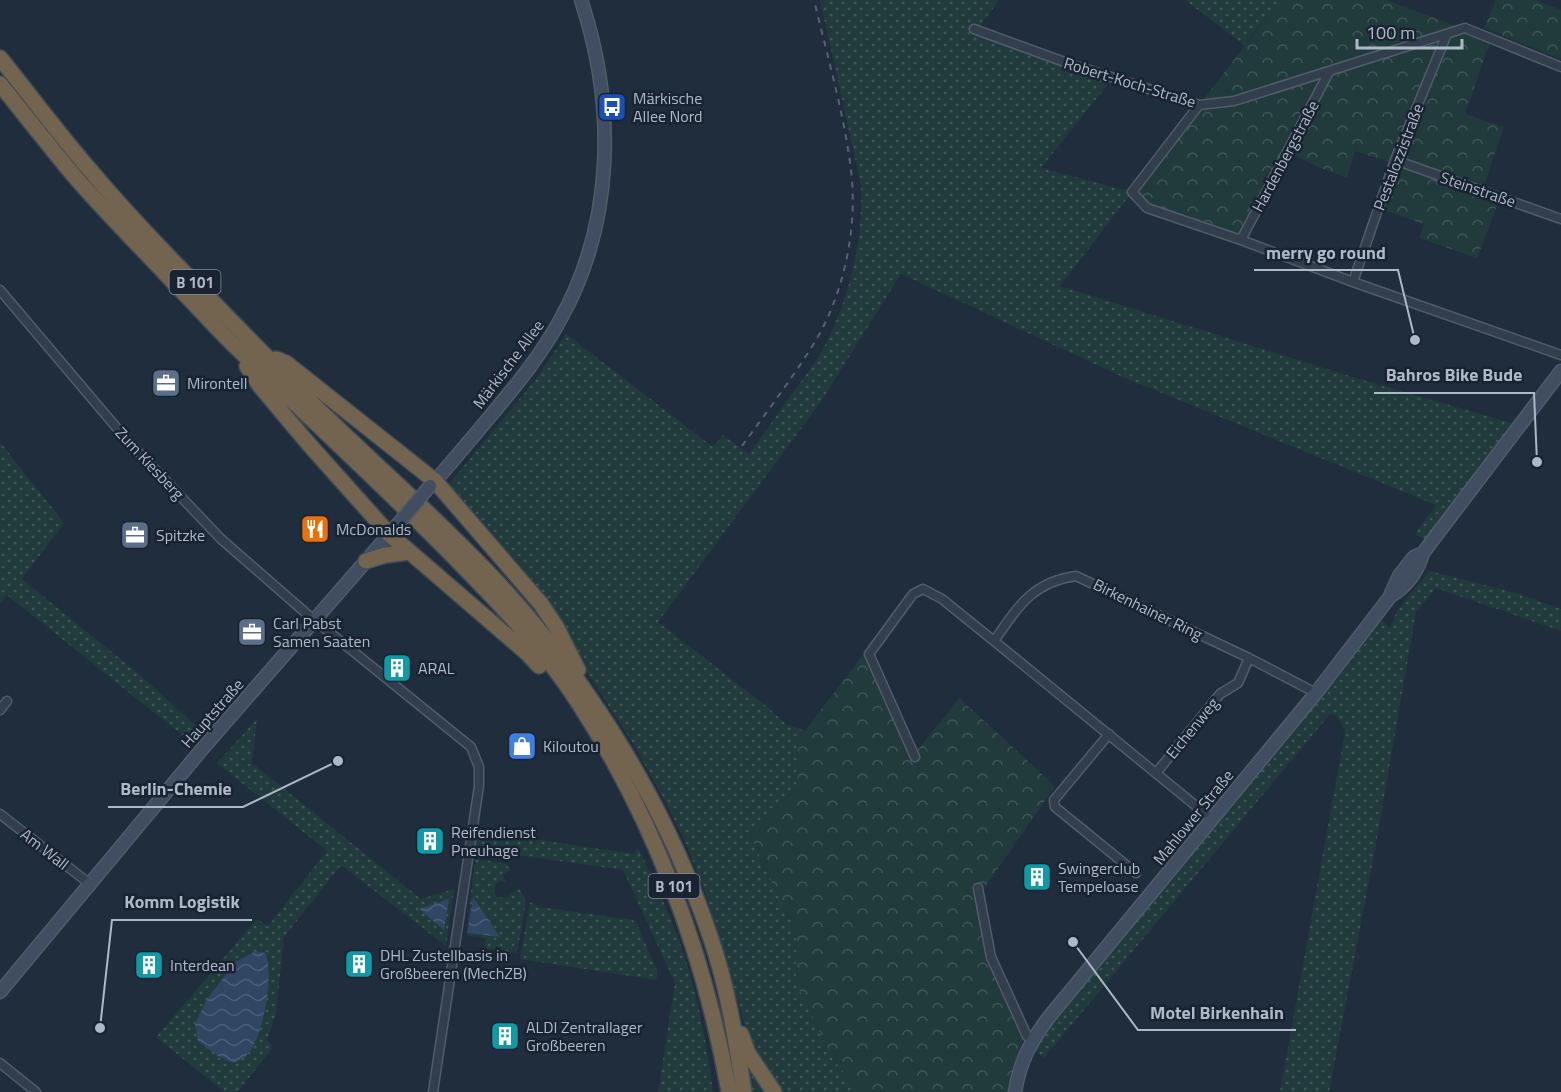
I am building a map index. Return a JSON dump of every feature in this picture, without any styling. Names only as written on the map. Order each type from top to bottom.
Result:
[{"type":"highway","name":"B 101","points":[[0,58],[118,202],[283,374],[499,584],[586,692],[608,724],[648,794],[673,845],[711,940],[730,1007],[744,1092]]},
{"type":"highway","name":"B 101","points":[[0,84],[75,177],[234,346],[423,526],[488,592],[542,654],[577,701],[639,809],[671,878],[711,1002],[729,1092]]},
{"type":"highway","points":[[234,346],[267,394],[307,442],[391,532],[410,552],[527,653],[594,729]]},
{"type":"highway","points":[[265,354],[286,363],[433,484],[541,604],[567,648],[586,692]]},
{"type":"highway","points":[[366,561],[386,555],[410,552]]},
{"type":"highway","points":[[730,1007],[748,1053],[774,1092]]},
{"type":"street","name":"Märkische Allee","points":[[433,484],[515,387],[547,342],[575,288],[591,244],[603,181],[606,139],[605,108],[598,62],[582,0]]},
{"type":"street","name":"Robert-Koch-Straße","points":[[974,29],[1070,64],[1199,105],[1234,101],[1465,28],[1561,67]]},
{"type":"street","name":"Pestalozzistraße","points":[[1353,282],[1395,160],[1448,34]]},
{"type":"street","name":"Hardenbergstraße","points":[[1241,240],[1329,72]]},
{"type":"street","points":[[1199,105],[1132,192],[1147,208],[1561,355]]},
{"type":"street","name":"Steinstraße","points":[[1395,160],[1561,219]]},
{"type":"street","name":"Zum Kiesberg","points":[[0,290],[127,440],[213,531],[316,620],[471,747],[478,767],[478,786],[433,1092]]},
{"type":"street","name":"Mahlower Straße","points":[[1015,1092],[1022,1064],[1032,1040],[1049,1017],[1316,693],[1389,598],[1399,576],[1414,557],[1423,553],[1561,371]]},
{"type":"street","name":"Hauptstraße","points":[[0,992],[203,748],[433,484]]},
{"type":"street","name":"Birkenhainer Ring","points":[[994,641],[1024,599],[1063,578],[1076,576],[1316,693]]},
{"type":"street","points":[[915,757],[869,654],[913,594],[923,589],[942,599],[1212,819]]},
{"type":"street","name":"Eichenweg","points":[[1156,772],[1220,694],[1238,683],[1248,658]]},
{"type":"street","points":[[0,710],[7,701]]},
{"type":"street","points":[[1109,734],[1054,800],[1055,807],[1136,873]]},
{"type":"street","name":"Am Wall","points":[[0,814],[90,884]]},
{"type":"street","points":[[978,888],[992,957],[1027,1036],[1032,1040]]},
{"type":"street","points":[[0,1064],[36,1092]]},
{"type":"green space","points":[[820,0],[999,0],[975,33],[1066,67],[1111,80],[1041,168],[1132,192],[1060,286],[1359,379],[1512,423],[1427,541],[1415,534],[1436,505],[1125,378],[901,274],[820,403],[658,622],[786,724],[805,731],[798,740],[797,788],[750,836],[797,934],[796,983],[833,1059],[860,1092],[781,1092],[778,1089],[749,1039],[707,897],[684,839],[665,801],[632,742],[588,674],[564,628],[448,485],[536,379],[566,334],[713,447],[723,435],[749,454],[821,353],[846,293],[857,250],[861,185]]},
{"type":"green space","points":[[1185,0],[1280,0],[1244,45]]},
{"type":"green space","points":[[1280,0],[1386,0],[1491,39],[1465,114],[1504,127],[1481,194],[1499,201],[1477,258],[1419,238],[1424,224],[1383,210],[1398,165],[1355,151],[1347,178],[1283,150],[1240,237],[1148,205],[1132,192]]},
{"type":"green space","points":[[1496,0],[1536,0],[1561,10],[1561,59],[1484,28]]},
{"type":"green space","points":[[0,442],[64,523],[22,579],[140,675],[202,731],[192,743],[7,595],[0,604]]},
{"type":"green space","points":[[1429,571],[1520,594],[1561,609],[1561,631],[1436,588],[1416,612],[1376,844],[1329,1092],[1280,1092],[1345,732],[1337,716],[1330,714],[1044,1058],[1035,1051],[1041,1038],[1060,1014],[1381,620],[1390,628],[1398,609]]},
{"type":"green space","points":[[865,652],[912,757],[959,698],[1055,786],[983,890],[981,898],[991,957],[1026,1033],[1016,1059],[1009,1092],[860,1092],[833,1059],[796,983],[797,934],[750,836],[797,788],[798,740]]},
{"type":"green space","points":[[257,719],[252,763],[421,899],[454,889],[446,946],[341,865],[284,937],[276,1014],[267,1039],[273,1047],[238,1092],[225,1092],[156,1037],[257,919],[268,926],[327,851],[217,763]]},
{"type":"green space","points":[[476,830],[633,854],[638,848],[671,919],[690,974],[708,1055],[713,1092],[658,1092],[675,983],[623,870],[475,849]]},
{"type":"green space","points":[[475,859],[505,863],[511,870],[502,875],[507,883],[500,881],[496,884],[494,891],[497,897],[505,898],[519,888],[526,901],[517,953],[484,948],[485,938],[467,936],[468,933],[499,937],[473,897],[466,936]]},
{"type":"green space","points":[[530,902],[540,907],[633,920],[637,924],[658,973],[656,980],[520,959]]},
{"type":"green space","points":[[748,1066],[767,1092],[751,1092]]},
{"type":"water","points":[[473,897],[500,937],[467,933]]},
{"type":"water","points":[[449,899],[444,930],[419,909]]},
{"type":"water","points":[[256,951],[265,953],[268,963],[266,1006],[258,1036],[252,1048],[245,1057],[233,1063],[218,1056],[198,1041],[195,1024],[206,1001],[235,962]]},
{"type":"railway","points":[[742,446],[796,371],[824,326],[840,283],[850,238],[853,192],[848,149],[814,0]]},
{"type":"place","name":"Märkische Allee Nord","points":[[612,107]]},
{"type":"place","name":"merry go round","points":[[1415,340]]},
{"type":"place","name":"Mirontell","points":[[166,383]]},
{"type":"place","name":"Bahros Bike Bude","points":[[1537,462]]},
{"type":"place","name":"McDonalds","points":[[315,529]]},
{"type":"place","name":"Spitzke","points":[[135,535]]},
{"type":"place","name":"Carl Pabst Samen Saaten","points":[[252,632]]},
{"type":"place","name":"ARAL","points":[[397,668]]},
{"type":"place","name":"Kiloutou","points":[[522,746]]},
{"type":"place","name":"Berlin-Chemie","points":[[338,761]]},
{"type":"place","name":"Reifendienst Pneuhage","points":[[430,841]]},
{"type":"place","name":"Swingerclub Tempeloase","points":[[1037,877]]},
{"type":"place","name":"Motel Birkenhain","points":[[1073,942]]},
{"type":"place","name":"DHL Zustellbasis in Großbeeren (MechZB)","points":[[359,964]]},
{"type":"place","name":"Interdean","points":[[149,965]]},
{"type":"place","name":"Komm Logistik","points":[[100,1028]]},
{"type":"place","name":"ALDI Zentrallager Großbeeren","points":[[505,1036]]}]
